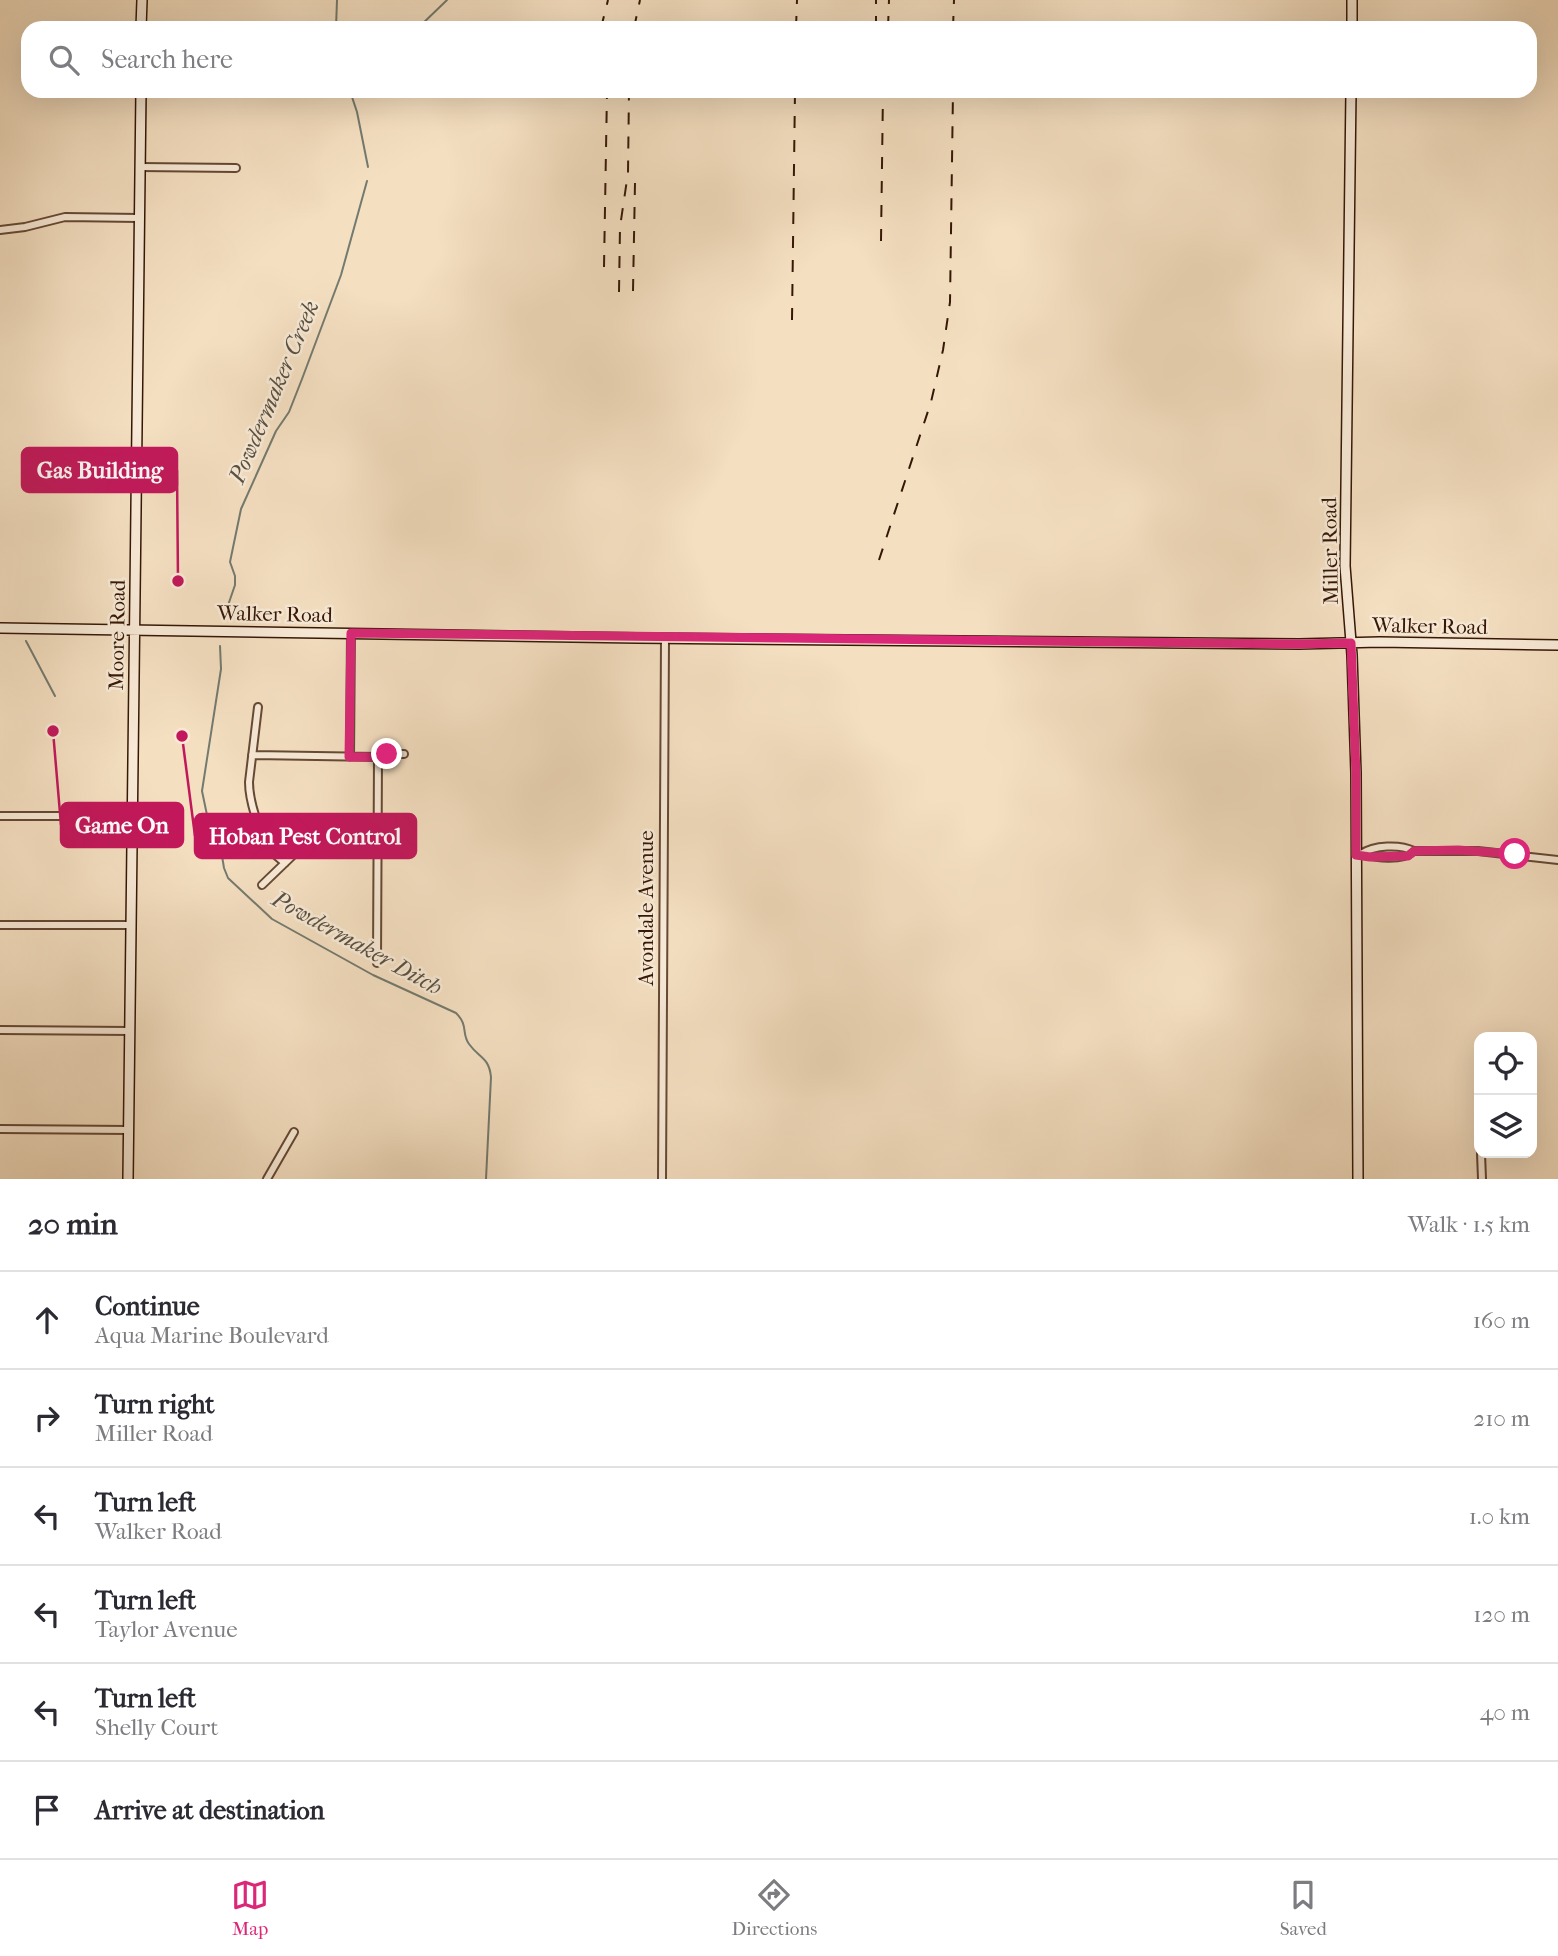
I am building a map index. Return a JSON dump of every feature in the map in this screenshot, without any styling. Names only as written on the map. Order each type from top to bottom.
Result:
[{"type":"street","points":[[141,21],[142,0]]},
{"type":"street","points":[[1352,0],[1352,21]]},
{"type":"street","name":"Moore Road","points":[[128,1179],[141,98]]},
{"type":"street","name":"Miller Road","points":[[1351,98],[1345,566],[1351,643],[1359,854],[1357,1179]]},
{"type":"street","points":[[140,167],[236,168]]},
{"type":"street","points":[[0,230],[65,217],[139,218]]},
{"type":"street","name":"Walker Road","points":[[0,628],[665,638],[1558,645]]},
{"type":"street","points":[[349,757],[351,633]]},
{"type":"street","name":"Avondale Avenue","points":[[662,1179],[665,638]]},
{"type":"street","points":[[258,707],[249,789],[266,843],[285,863]]},
{"type":"street","points":[[252,755],[378,757],[404,754]]},
{"type":"street","points":[[377,963],[378,757]]},
{"type":"street","points":[[0,816],[133,816]]},
{"type":"street","points":[[262,886],[316,833],[325,828],[334,825],[378,825]]},
{"type":"street","points":[[1359,854],[1370,857],[1408,856],[1414,851],[1478,850],[1558,860]]},
{"type":"street","points":[[0,925],[131,925]]},
{"type":"street","points":[[0,1030],[130,1031]]},
{"type":"street","points":[[0,1129],[129,1130]]},
{"type":"street","points":[[267,1179],[295,1132]]},
{"type":"street","points":[[1482,1158],[1482,1179]]},
{"type":"waterway","name":"Powdermaker Creek","points":[[336,21],[337,0]]},
{"type":"waterway","points":[[425,21],[447,0]]},
{"type":"waterway","name":"Powdermaker Creek","points":[[352,98],[368,167]]},
{"type":"waterway","name":"Powdermaker Creek","points":[[224,617],[235,585],[230,562],[241,509],[276,431],[289,412],[302,379],[341,275],[367,181]]},
{"type":"waterway","points":[[26,641],[55,696]]},
{"type":"waterway","name":"Powdermaker Ditch","points":[[220,646],[221,669],[202,791],[207,815],[219,838],[228,878],[272,919],[373,975],[456,1013],[464,1026],[467,1040],[486,1061],[490,1070],[486,1179]]},
{"type":"railway","points":[[603,21],[608,0]]},
{"type":"railway","points":[[636,21],[640,0]]},
{"type":"railway","points":[[796,21],[797,0]]},
{"type":"railway","points":[[876,0],[876,21]]},
{"type":"railway","points":[[888,21],[889,0]]},
{"type":"railway","points":[[953,21],[954,0]]},
{"type":"railway","points":[[604,267],[607,98]]},
{"type":"railway","points":[[619,292],[620,227],[628,173],[629,98]]},
{"type":"railway","points":[[792,320],[795,98]]},
{"type":"railway","points":[[881,241],[883,98]]},
{"type":"railway","points":[[879,560],[931,402],[943,350],[950,302],[953,98]]},
{"type":"railway","points":[[633,291],[635,183]]},
{"type":"place","name":"Gas Building","points":[[178,581]]},
{"type":"place","name":"Game On","points":[[53,731]]},
{"type":"place","name":"Hoban Pest Control","points":[[182,736]]},
{"type":"route","points":[[387,754],[383,757],[349,757],[351,633],[735,639],[1351,643],[1356,855],[1408,856],[1414,851],[1458,850],[1515,854]]}]
